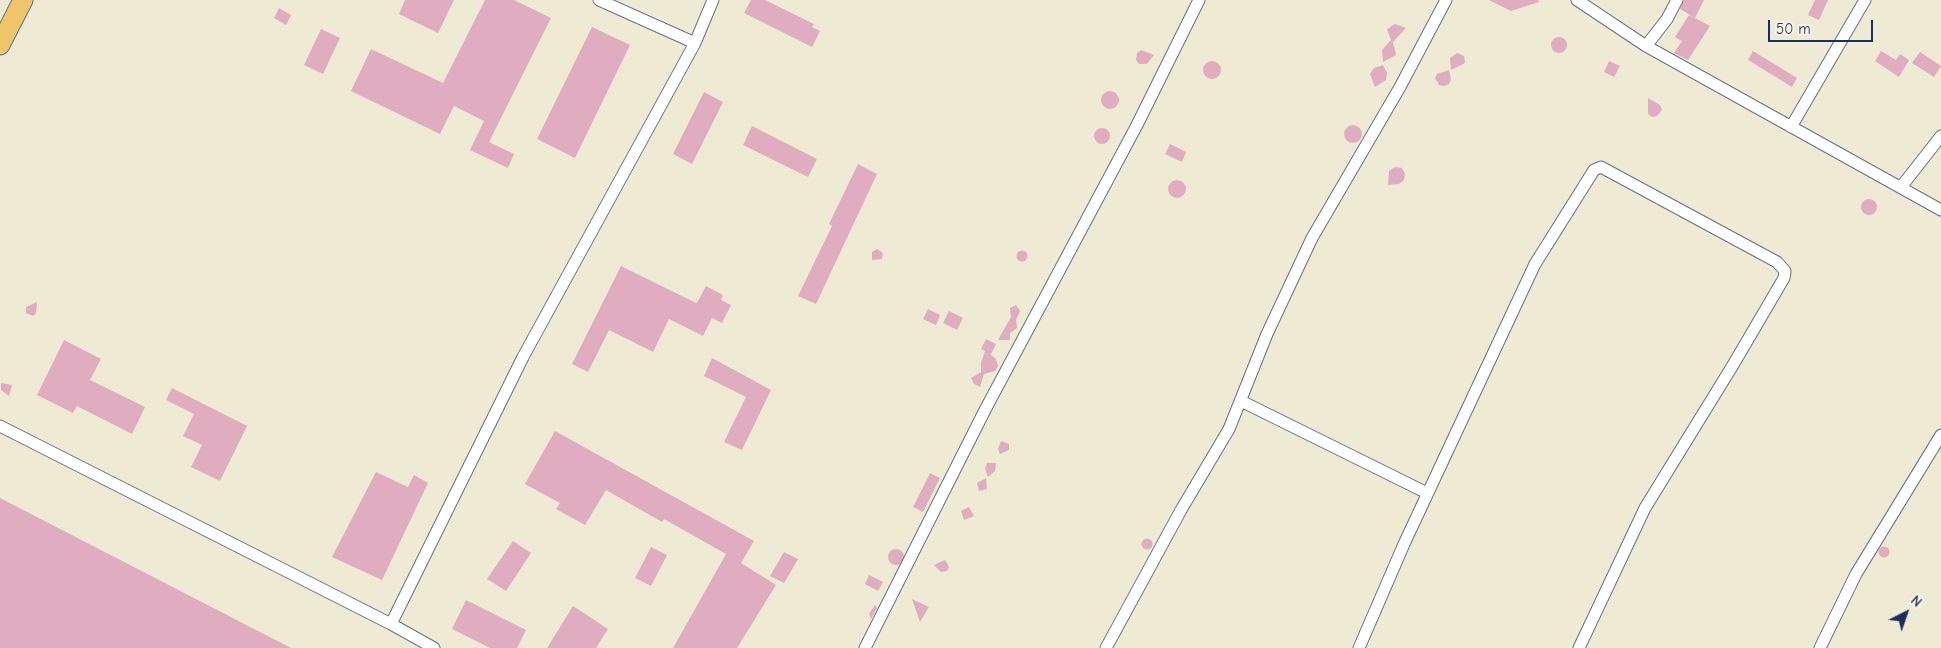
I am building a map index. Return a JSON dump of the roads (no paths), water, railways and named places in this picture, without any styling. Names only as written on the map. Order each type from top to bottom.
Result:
[{"type":"highway","points":[[0,45],[24,0]]},
{"type":"street","points":[[599,0],[695,43]]},
{"type":"street","points":[[392,624],[523,357],[695,43],[712,0]]},
{"type":"street","points":[[866,648],[985,410],[1132,134],[1199,0]]},
{"type":"street","points":[[1106,648],[1181,510],[1229,428],[1267,334],[1312,238],[1400,87],[1446,0]]},
{"type":"street","points":[[1577,0],[1646,46],[1941,210]]},
{"type":"street","points":[[1646,46],[1667,19],[1677,0]]},
{"type":"street","points":[[1791,126],[1865,0]]},
{"type":"street","points":[[1901,187],[1941,136]]},
{"type":"street","points":[[1359,648],[1428,493],[1535,264],[1597,167],[1606,169],[1626,182],[1777,262],[1784,271],[1784,278],[1646,508],[1580,648]]},
{"type":"street","points":[[1241,401],[1428,493]]},
{"type":"street","points":[[0,426],[392,624],[434,648]]},
{"type":"street","points":[[1820,648],[1856,574],[1941,435]]}]
